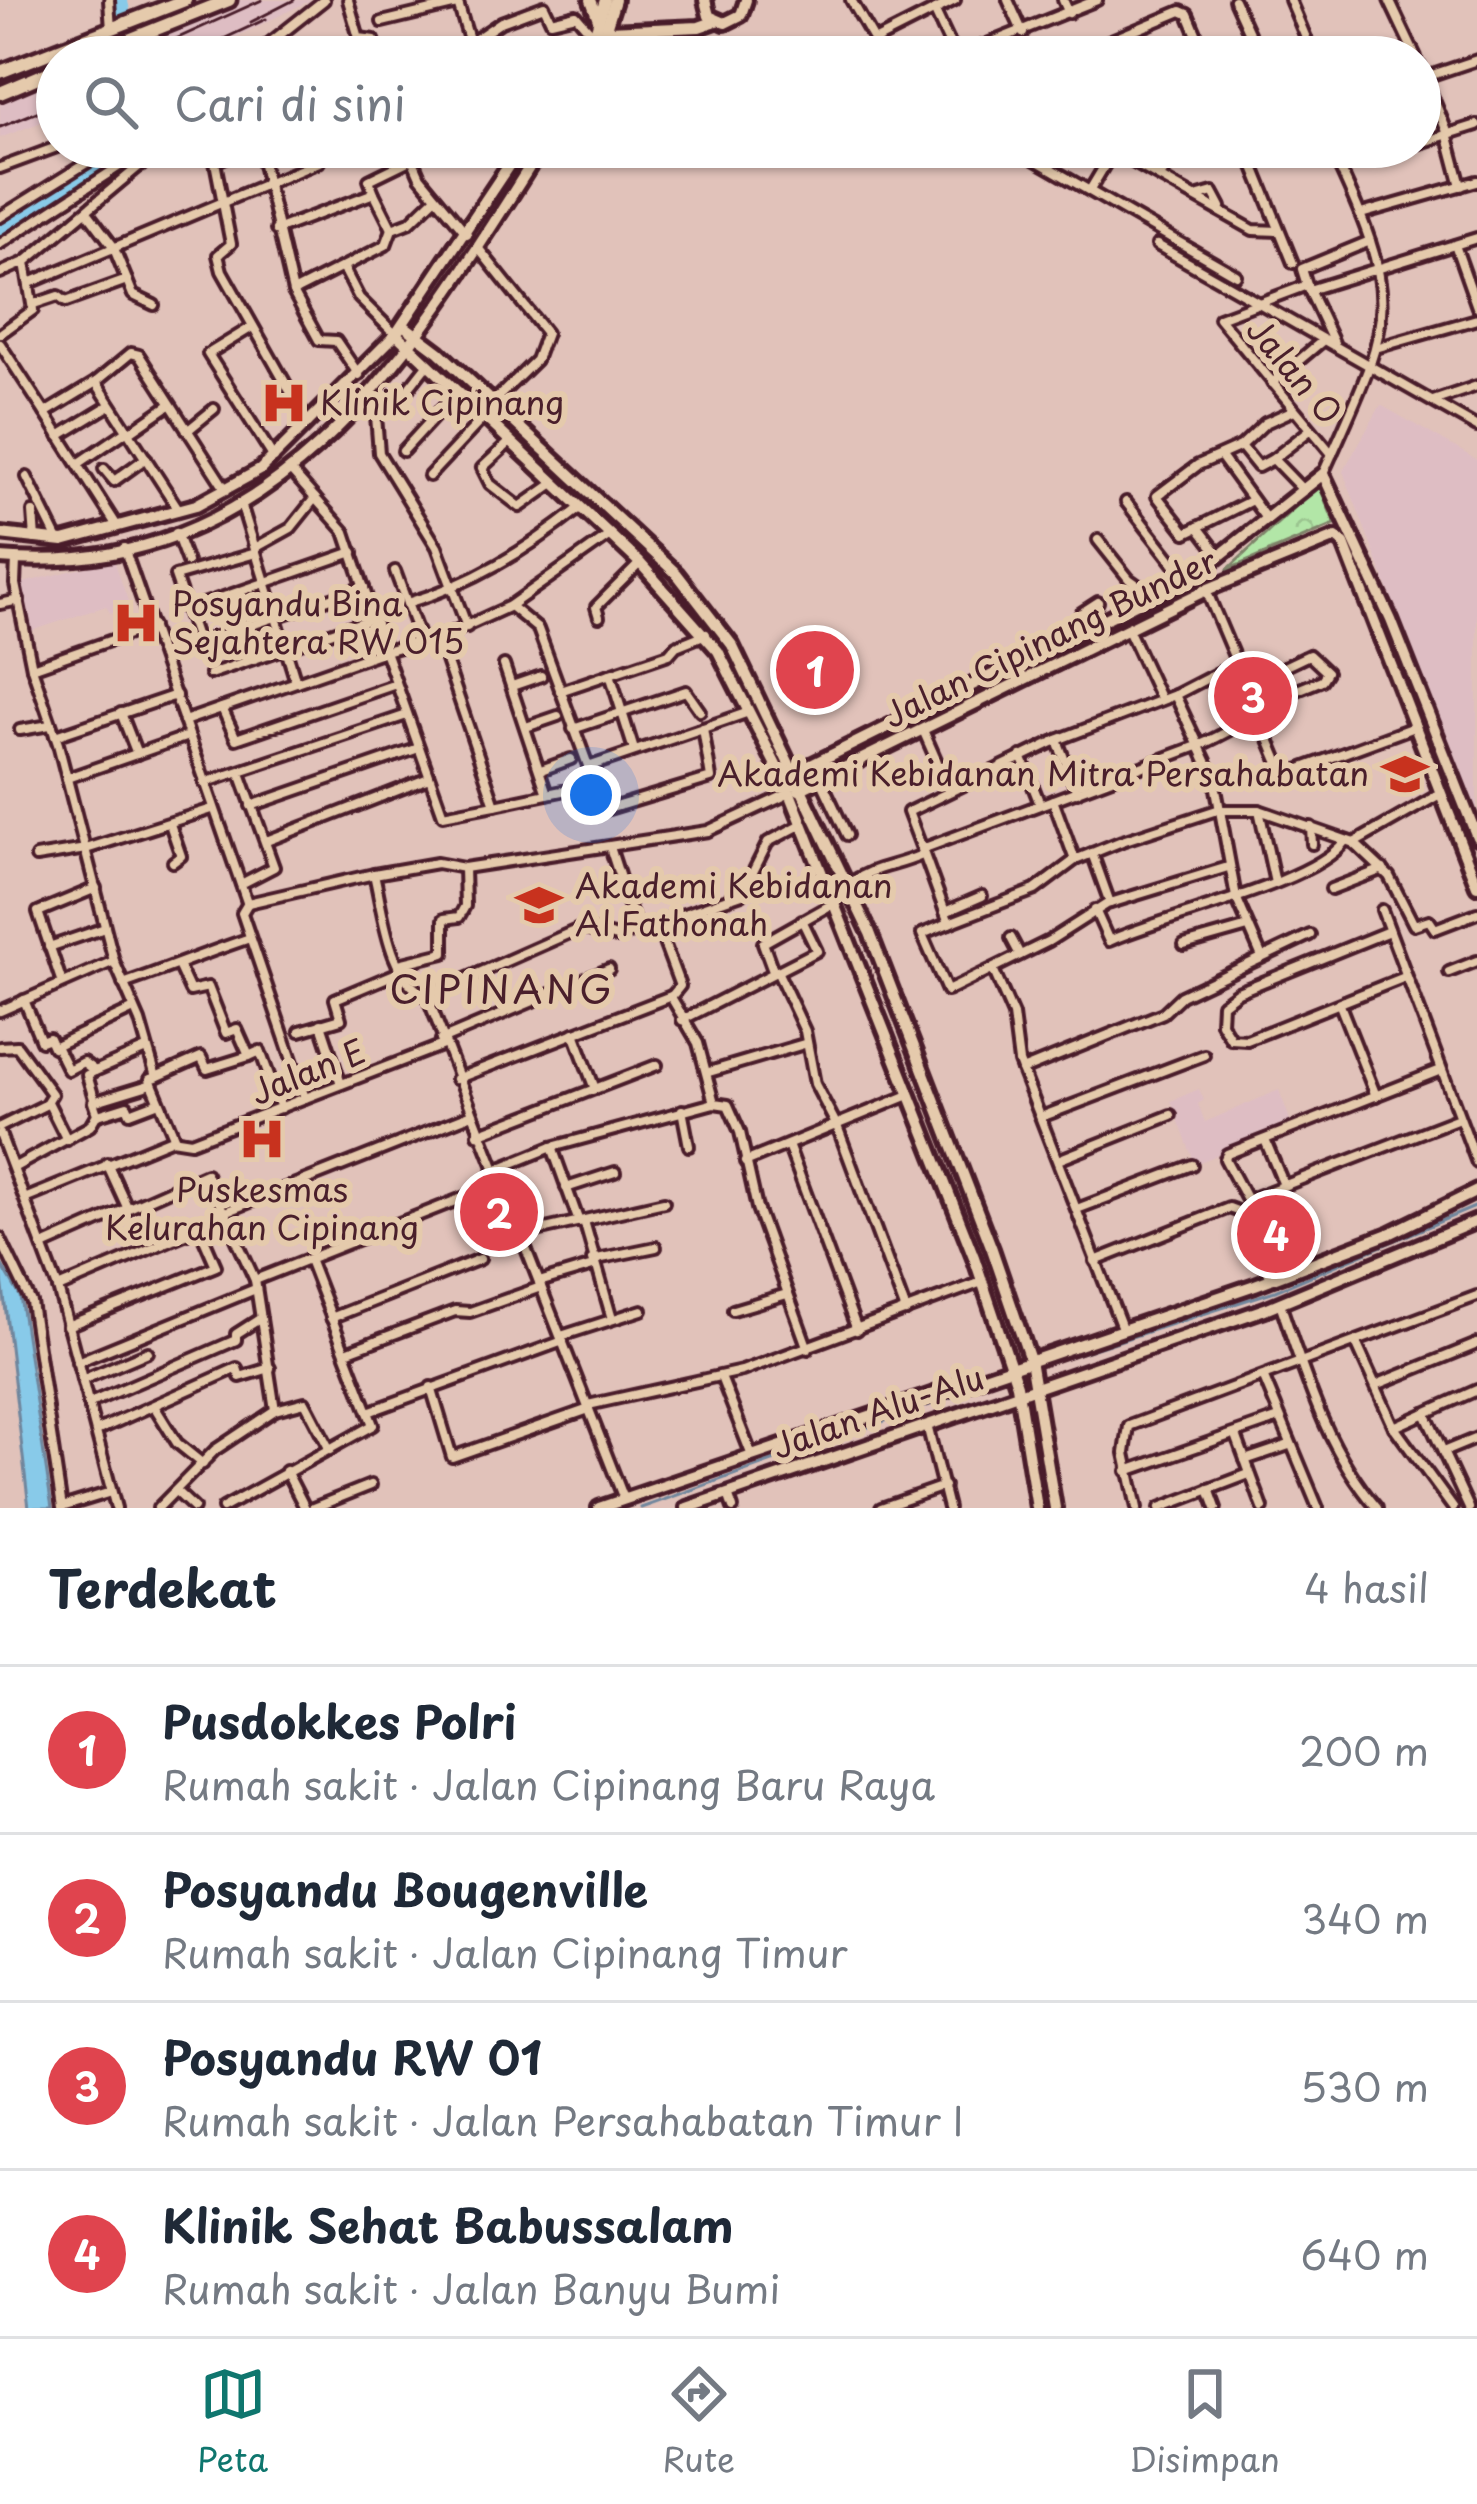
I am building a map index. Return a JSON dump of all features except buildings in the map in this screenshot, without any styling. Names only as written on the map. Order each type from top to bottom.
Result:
[{"type":"main road","points":[[114,36],[153,9],[185,0]]},
{"type":"main road","points":[[92,36],[154,32],[229,0]]},
{"type":"main road","points":[[592,0],[606,24]]},
{"type":"main road","points":[[594,36],[606,24],[605,0]]},
{"type":"main road","points":[[603,36],[619,0]]},
{"type":"main road","points":[[606,24],[676,28],[734,21],[746,0]]},
{"type":"main road","points":[[676,28],[705,4],[716,21]]},
{"type":"main road","points":[[0,72],[36,56]]},
{"type":"main road","points":[[0,93],[36,77]]},
{"type":"main road","points":[[0,534],[58,541],[179,510],[227,491],[274,458],[359,376],[467,234],[504,168]]},
{"type":"main road","points":[[0,558],[65,560],[176,533],[242,507],[291,471],[409,348],[529,168]]},
{"type":"main road","points":[[397,328],[418,335],[492,403],[677,574],[721,626],[805,788],[968,1186],[1033,1373],[1055,1508]]},
{"type":"main road","points":[[397,328],[409,348],[640,563],[708,634],[790,793],[983,1282],[1017,1388],[1037,1506]]},
{"type":"main road","points":[[1323,474],[1391,620],[1477,837]]},
{"type":"main road","name":"Jalan Cipinang Bunder","points":[[783,779],[1186,579],[1323,474]]},
{"type":"main road","points":[[579,507],[583,488]]},
{"type":"main road","points":[[579,507],[596,501]]},
{"type":"main road","name":"Jalan Cipinang Bunder","points":[[790,793],[822,782],[1206,590],[1336,537],[1376,628]]},
{"type":"main road","points":[[1391,620],[1376,628],[1477,886]]},
{"type":"main road","points":[[1008,667],[1007,679],[1018,682]]},
{"type":"main road","points":[[980,681],[991,688],[986,697]]},
{"type":"main road","points":[[1033,1373],[1121,1328],[1391,1233],[1477,1191]]},
{"type":"main road","points":[[599,1508],[1012,1369],[1033,1373],[1280,1303],[1477,1222]]},
{"type":"main road","name":"Jalan Alu-Alu","points":[[687,1508],[926,1424],[1017,1388],[1033,1373]]},
{"type":"street","points":[[109,0],[117,34]]},
{"type":"street","points":[[285,36],[324,0]]},
{"type":"street","points":[[348,0],[358,36]]},
{"type":"street","points":[[523,0],[526,11]]},
{"type":"street","points":[[851,0],[872,36]]},
{"type":"street","points":[[882,36],[955,0]]},
{"type":"street","points":[[1008,0],[1023,33]]},
{"type":"street","points":[[1063,0],[1069,13]]},
{"type":"street","points":[[1014,36],[1097,0]]},
{"type":"street","points":[[1159,0],[1165,16]]},
{"type":"street","points":[[1234,0],[1251,36]]},
{"type":"street","points":[[1290,0],[1305,36]]},
{"type":"street","points":[[1390,0],[1406,36]]},
{"type":"street","points":[[382,22],[457,2],[468,36]]},
{"type":"street","points":[[482,36],[526,11],[545,6],[552,21],[576,15],[594,36]]},
{"type":"street","points":[[934,10],[946,36]]},
{"type":"street","points":[[1119,36],[1165,16],[1188,14],[1197,36]]},
{"type":"street","points":[[1441,74],[1477,60]]},
{"type":"street","points":[[1441,120],[1461,186]]},
{"type":"street","points":[[1441,137],[1477,125]]},
{"type":"street","points":[[0,168],[36,155]]},
{"type":"street","points":[[0,217],[80,168]]},
{"type":"street","points":[[0,244],[111,168]]},
{"type":"street","points":[[0,273],[25,262],[139,168]]},
{"type":"street","points":[[216,168],[231,244],[218,257],[308,423]]},
{"type":"street","points":[[267,168],[292,292],[319,340],[336,341],[359,376]]},
{"type":"street","points":[[32,282],[303,168]]},
{"type":"street","points":[[292,292],[386,245],[392,229],[368,180],[386,168]]},
{"type":"street","points":[[420,168],[467,234]]},
{"type":"street","points":[[1051,168],[1236,274]]},
{"type":"street","points":[[1090,190],[1102,168]]},
{"type":"street","points":[[1146,168],[1260,233],[1279,231]]},
{"type":"street","points":[[1160,176],[1166,168]]},
{"type":"street","points":[[1254,168],[1293,263]]},
{"type":"street","points":[[1323,474],[1379,347],[1385,311],[1370,241],[1340,168]]},
{"type":"street","points":[[1361,214],[1477,181]]},
{"type":"street","points":[[276,230],[374,193]]},
{"type":"street","points":[[392,229],[410,222],[436,196]]},
{"type":"street","points":[[88,213],[113,246],[134,296],[154,305]]},
{"type":"street","points":[[1260,304],[1477,238]]},
{"type":"street","points":[[1334,345],[1302,268],[1370,241]]},
{"type":"street","points":[[1157,245],[1477,427]]},
{"type":"street","points":[[1455,245],[1477,307]]},
{"type":"street","points":[[478,249],[540,319],[546,334],[536,360],[492,403]]},
{"type":"street","points":[[0,334],[31,313],[32,282],[25,262]]},
{"type":"street","points":[[343,267],[364,304],[397,328]]},
{"type":"street","points":[[33,304],[58,296],[66,302],[127,280]]},
{"type":"street","name":"Jalan O","points":[[1260,304],[1219,318],[1332,454]]},
{"type":"street","points":[[1379,347],[1477,319]]},
{"type":"street","points":[[252,327],[208,354],[274,458]]},
{"type":"street","points":[[1272,383],[1322,342]]},
{"type":"street","points":[[0,344],[117,526]]},
{"type":"street","points":[[45,413],[136,352],[227,491]]},
{"type":"street","points":[[400,398],[428,365]]},
{"type":"street","points":[[96,382],[179,510]]},
{"type":"street","points":[[1431,402],[1477,386]]},
{"type":"street","points":[[403,451],[458,391]]},
{"type":"street","points":[[362,401],[376,416],[379,453],[437,547],[466,627]]},
{"type":"street","points":[[59,436],[110,405]]},
{"type":"street","points":[[78,464],[169,405]]},
{"type":"street","points":[[187,432],[214,409]]},
{"type":"street","points":[[1222,458],[1264,423],[1294,410]]},
{"type":"street","points":[[429,476],[484,417]]},
{"type":"street","points":[[1241,446],[1258,466],[1310,430]]},
{"type":"street","points":[[510,442],[482,468],[490,484],[520,507],[554,483]]},
{"type":"street","points":[[1250,501],[1184,532],[1157,495],[1218,454],[1268,520]]},
{"type":"street","points":[[104,470],[114,482],[146,458]]},
{"type":"street","points":[[1273,459],[1302,489]]},
{"type":"street","points":[[291,471],[339,522],[353,552],[443,815],[582,787]]},
{"type":"street","points":[[27,477],[58,541]]},
{"type":"street","points":[[315,498],[291,528],[255,550],[175,576],[198,643],[364,587]]},
{"type":"street","points":[[1126,502],[1186,579]]},
{"type":"street","points":[[242,507],[296,682]]},
{"type":"street","points":[[407,603],[455,589],[579,507]]},
{"type":"street","points":[[33,512],[35,539]]},
{"type":"street","points":[[1198,527],[1220,556]]},
{"type":"street","points":[[176,533],[188,562]]},
{"type":"street","points":[[184,722],[466,627],[510,606],[610,535]]},
{"type":"street","points":[[1098,540],[1129,579],[1153,596]]},
{"type":"street","points":[[124,547],[248,903]]},
{"type":"street","points":[[186,610],[353,552]]},
{"type":"street","points":[[16,560],[32,668],[56,736],[114,961],[175,1138],[27,1198]]},
{"type":"street","points":[[599,617],[596,607],[640,563]]},
{"type":"street","points":[[395,571],[421,641]]},
{"type":"street","points":[[1206,590],[1280,771],[1289,777],[1414,727]]},
{"type":"street","points":[[0,604],[19,601]]},
{"type":"street","points":[[1090,627],[1081,613],[1098,602]]},
{"type":"street","points":[[510,606],[538,629],[594,782]]},
{"type":"street","points":[[210,674],[374,618]]},
{"type":"street","points":[[32,668],[152,626]]},
{"type":"street","points":[[1128,629],[1160,700]]},
{"type":"street","points":[[560,691],[708,634]]},
{"type":"street","points":[[438,638],[495,805]]},
{"type":"street","points":[[847,885],[881,864],[900,865],[922,852],[1234,732],[1254,712],[1322,680],[1327,672],[1309,655],[1244,686]]},
{"type":"street","points":[[949,923],[909,808],[1057,740],[1175,695],[1235,664]]},
{"type":"street","points":[[503,665],[547,794]]},
{"type":"street","points":[[610,674],[634,750]]},
{"type":"street","points":[[512,686],[541,676]]},
{"type":"street","points":[[222,708],[234,740],[396,684]]},
{"type":"street","points":[[573,729],[686,691],[700,711]]},
{"type":"street","points":[[56,736],[176,695]]},
{"type":"street","points":[[1175,695],[1218,790],[1228,868],[1262,957]]},
{"type":"street","points":[[121,712],[137,754]]},
{"type":"street","points":[[588,767],[749,712]]},
{"type":"street","points":[[205,783],[407,715]]},
{"type":"street","points":[[526,728],[558,716]]},
{"type":"street","points":[[20,730],[50,725]]},
{"type":"street","points":[[605,810],[711,778],[703,728]]},
{"type":"street","points":[[923,728],[949,788]]},
{"type":"street","points":[[67,778],[188,736]]},
{"type":"street","points":[[1057,740],[1077,791]]},
{"type":"street","points":[[251,806],[419,748]]},
{"type":"street","points":[[1021,756],[1041,805]]},
{"type":"street","points":[[541,770],[571,759]]},
{"type":"street","points":[[240,773],[268,840],[273,870],[241,884]]},
{"type":"street","points":[[268,840],[429,778]]},
{"type":"street","points":[[822,782],[847,835]]},
{"type":"street","points":[[305,1098],[242,913],[248,903],[437,863],[464,868],[708,831],[790,793]]},
{"type":"street","points":[[1095,910],[1109,940],[1140,924],[1275,884],[1440,794]]},
{"type":"street","points":[[1053,800],[1075,860]]},
{"type":"street","points":[[36,857],[86,849],[212,809]]},
{"type":"street","points":[[1228,868],[1110,903],[1020,955],[945,989],[922,934],[1035,890],[1075,860],[1217,810],[1259,810],[1349,843],[1384,869],[1414,925],[1429,920],[1434,929],[1477,914]]},
{"type":"street","points":[[1259,810],[1275,884]]},
{"type":"street","points":[[170,824],[181,856],[172,862]]},
{"type":"street","points":[[427,996],[586,926],[611,937],[742,894],[768,842],[802,824]]},
{"type":"street","points":[[1311,827],[1312,844]]},
{"type":"street","points":[[610,847],[637,931]]},
{"type":"street","points":[[1092,853],[1110,903]]},
{"type":"street","points":[[301,1030],[341,1018],[335,999],[445,952],[444,919],[458,917],[465,906],[464,868]]},
{"type":"street","points":[[1331,890],[1384,869]]},
{"type":"street","points":[[374,874],[401,967],[413,989],[427,996],[624,1499]]},
{"type":"street","points":[[62,983],[38,912],[96,888]]},
{"type":"street","points":[[945,912],[982,896]]},
{"type":"street","points":[[835,903],[763,943],[805,1031],[814,1084],[837,1126],[906,1311]]},
{"type":"street","points":[[1382,910],[1477,1163]]},
{"type":"street","points":[[682,1019],[817,951],[802,920]]},
{"type":"street","points":[[456,1079],[671,996],[680,986],[657,924]]},
{"type":"street","points":[[1184,945],[1248,927]]},
{"type":"street","points":[[49,947],[105,928]]},
{"type":"street","points":[[1388,931],[1238,992],[1222,1004],[1219,1015],[1228,1036],[1247,1040],[1405,977]]},
{"type":"street","points":[[1022,1070],[1163,1013],[1181,996],[1310,935]]},
{"type":"street","points":[[123,984],[178,965],[187,956],[250,938]]},
{"type":"street","points":[[1011,938],[1020,955]]},
{"type":"street","points":[[0,1011],[114,961]]},
{"type":"street","points":[[1449,972],[1477,961]]},
{"type":"street","points":[[178,965],[190,991],[208,987],[226,1033],[237,1029],[249,1056]]},
{"type":"street","name":"Jalan E","points":[[175,1138],[191,1142],[281,1108],[609,969]]},
{"type":"street","points":[[993,969],[1013,1015],[1022,1070],[1121,1328]]},
{"type":"street","points":[[671,996],[709,1072],[714,1102]]},
{"type":"street","points":[[24,1000],[41,1041],[49,1038],[68,1070],[83,1062],[95,1071]]},
{"type":"street","points":[[1340,1005],[1376,1096]]},
{"type":"street","points":[[56,1046],[134,1009]]},
{"type":"street","points":[[321,1024],[340,1084]]},
{"type":"street","points":[[574,1033],[595,1089]]},
{"type":"street","points":[[709,1072],[804,1044]]},
{"type":"street","points":[[0,1046],[14,1045],[24,1054],[52,1094],[48,1102],[0,1131],[45,1245],[116,1508]]},
{"type":"street","points":[[98,1114],[87,1075],[146,1048]]},
{"type":"street","points":[[95,1102],[201,1057],[207,1070],[260,1051],[281,1108]]},
{"type":"street","points":[[1041,1117],[1204,1055]]},
{"type":"street","points":[[478,1134],[657,1065]]},
{"type":"street","points":[[1441,1070],[1225,1157],[1244,1199],[1459,1118]]},
{"type":"street","points":[[745,1162],[909,1095]]},
{"type":"street","points":[[48,1102],[67,1140]]},
{"type":"street","points":[[15,1167],[67,1140],[98,1114],[128,1106],[130,1113],[159,1102]]},
{"type":"street","points":[[493,1171],[552,1147],[682,1110],[714,1102],[728,1105],[808,1348]]},
{"type":"street","points":[[682,1110],[689,1146]]},
{"type":"street","points":[[58,1288],[470,1115]]},
{"type":"street","points":[[1058,1160],[1171,1115]]},
{"type":"street","points":[[1265,1140],[1284,1185]]},
{"type":"street","points":[[788,1145],[857,1330]]},
{"type":"street","points":[[552,1147],[612,1319]]},
{"type":"street","points":[[107,1163],[128,1209]]},
{"type":"street","points":[[1077,1209],[1192,1165]]},
{"type":"street","points":[[566,1188],[615,1172]]},
{"type":"street","points":[[45,1245],[206,1174],[254,1285],[275,1410]]},
{"type":"street","points":[[77,1362],[498,1184]]},
{"type":"street","points":[[519,1235],[664,1202]]},
{"type":"street","points":[[1095,1261],[1229,1208],[1245,1214],[1271,1279]]},
{"type":"street","points":[[67,1326],[216,1266],[199,1228]]},
{"type":"street","points":[[0,1238],[32,1302],[62,1507],[111,1492]]},
{"type":"street","points":[[346,1352],[454,1311],[470,1312],[592,1263],[656,1247]]},
{"type":"street","points":[[331,1318],[480,1259]]},
{"type":"street","points":[[223,1508],[373,1425],[310,1262]]},
{"type":"street","points":[[430,1387],[431,1412],[454,1458],[588,1407],[721,1376],[808,1348],[983,1282]]},
{"type":"street","points":[[734,1310],[787,1294]]},
{"type":"street","points":[[1137,1508],[1127,1471],[1129,1426],[1357,1345],[1477,1296]]},
{"type":"street","points":[[1280,1303],[1342,1463],[1377,1508]]},
{"type":"street","points":[[368,1412],[642,1310]]},
{"type":"street","points":[[88,1404],[236,1340],[236,1334],[261,1317]]},
{"type":"street","points":[[1376,1385],[1477,1344]]},
{"type":"street","points":[[1357,1345],[1394,1427],[1453,1508]]},
{"type":"street","points":[[82,1380],[148,1352]]},
{"type":"street","points":[[96,1431],[237,1368],[240,1377],[270,1368]]},
{"type":"street","points":[[721,1376],[752,1456]]},
{"type":"street","points":[[1264,1378],[1318,1508]]},
{"type":"street","points":[[1394,1427],[1477,1390]]},
{"type":"street","points":[[158,1508],[202,1464],[275,1410],[305,1402],[330,1450]]},
{"type":"street","points":[[154,1406],[177,1444],[202,1464]]},
{"type":"street","points":[[1426,1413],[1469,1508]]},
{"type":"street","points":[[1127,1471],[1279,1418]]},
{"type":"street","points":[[926,1424],[948,1508]]},
{"type":"street","points":[[1236,1435],[1263,1508]]},
{"type":"street","points":[[1443,1452],[1477,1438]]},
{"type":"street","points":[[1245,1460],[1289,1445]]},
{"type":"street","points":[[286,1471],[309,1508],[371,1485]]},
{"type":"street","points":[[1166,1507],[1249,1474]]},
{"type":"street","points":[[881,1508],[944,1486]]},
{"type":"street","points":[[1463,1492],[1477,1486]]},
{"type":"street","points":[[1209,1489],[1216,1508]]},
{"type":"street","points":[[178,1492],[194,1508]]},
{"type":"street","points":[[728,1494],[733,1508]]},
{"type":"street","points":[[1022,1508],[1037,1506]]},
{"type":"shaded area","points":[[229,0],[311,0],[238,36],[139,36]]},
{"type":"shaded area","points":[[36,78],[36,124],[0,138],[0,93]]},
{"type":"shaded area","points":[[1381,405],[1477,460],[1477,824],[1343,471]]},
{"type":"shaded area","points":[[114,560],[130,607],[110,613],[106,606],[31,631],[15,585]]},
{"type":"shaded area","points":[[1199,1089],[1204,1100],[1198,1104],[1205,1122],[1279,1090],[1292,1125],[1195,1164],[1171,1101]]},
{"type":"green space","points":[[1319,485],[1335,524],[1227,570]]},
{"type":"water","points":[[0,1262],[20,1296],[52,1508],[29,1508]]},
{"type":"waterway","name":"CIPINANG","points":[[120,0],[128,36]]},
{"type":"waterway","name":"CIPINANG","points":[[0,228],[91,168]]},
{"type":"waterway","points":[[1034,1368],[1275,1291],[1477,1206]]},
{"type":"waterway","points":[[641,1508],[1008,1377]]},
{"type":"railway","points":[[182,36],[262,0]]},
{"type":"railway","points":[[251,22],[294,0]]},
{"type":"railway","points":[[230,36],[266,19]]},
{"type":"railway","points":[[0,127],[36,112]]},
{"type":"place","name":"Klinik Cipinang","points":[[284,403]]},
{"type":"place","name":"Posyandu Bina Sejahtera RW 015","points":[[136,623]]},
{"type":"place","name":"Pusdokkes Polri","points":[[815,670]]},
{"type":"place","name":"Posyandu RW 01","points":[[1253,696]]},
{"type":"place","name":"Akademi Kebidanan Mitra Persahabatan","points":[[1405,774]]},
{"type":"place","name":"Akademi Kebidanan Al Fathonah","points":[[539,905]]},
{"type":"place","name":"Puskesmas Kelurahan Cipinang","points":[[262,1139]]},
{"type":"place","name":"Posyandu Bougenville","points":[[499,1212]]},
{"type":"place","name":"Klinik Sehat Babussalam","points":[[1276,1234]]},
{"type":"district","name":"CIPINANG","points":[[502,990]]}]
